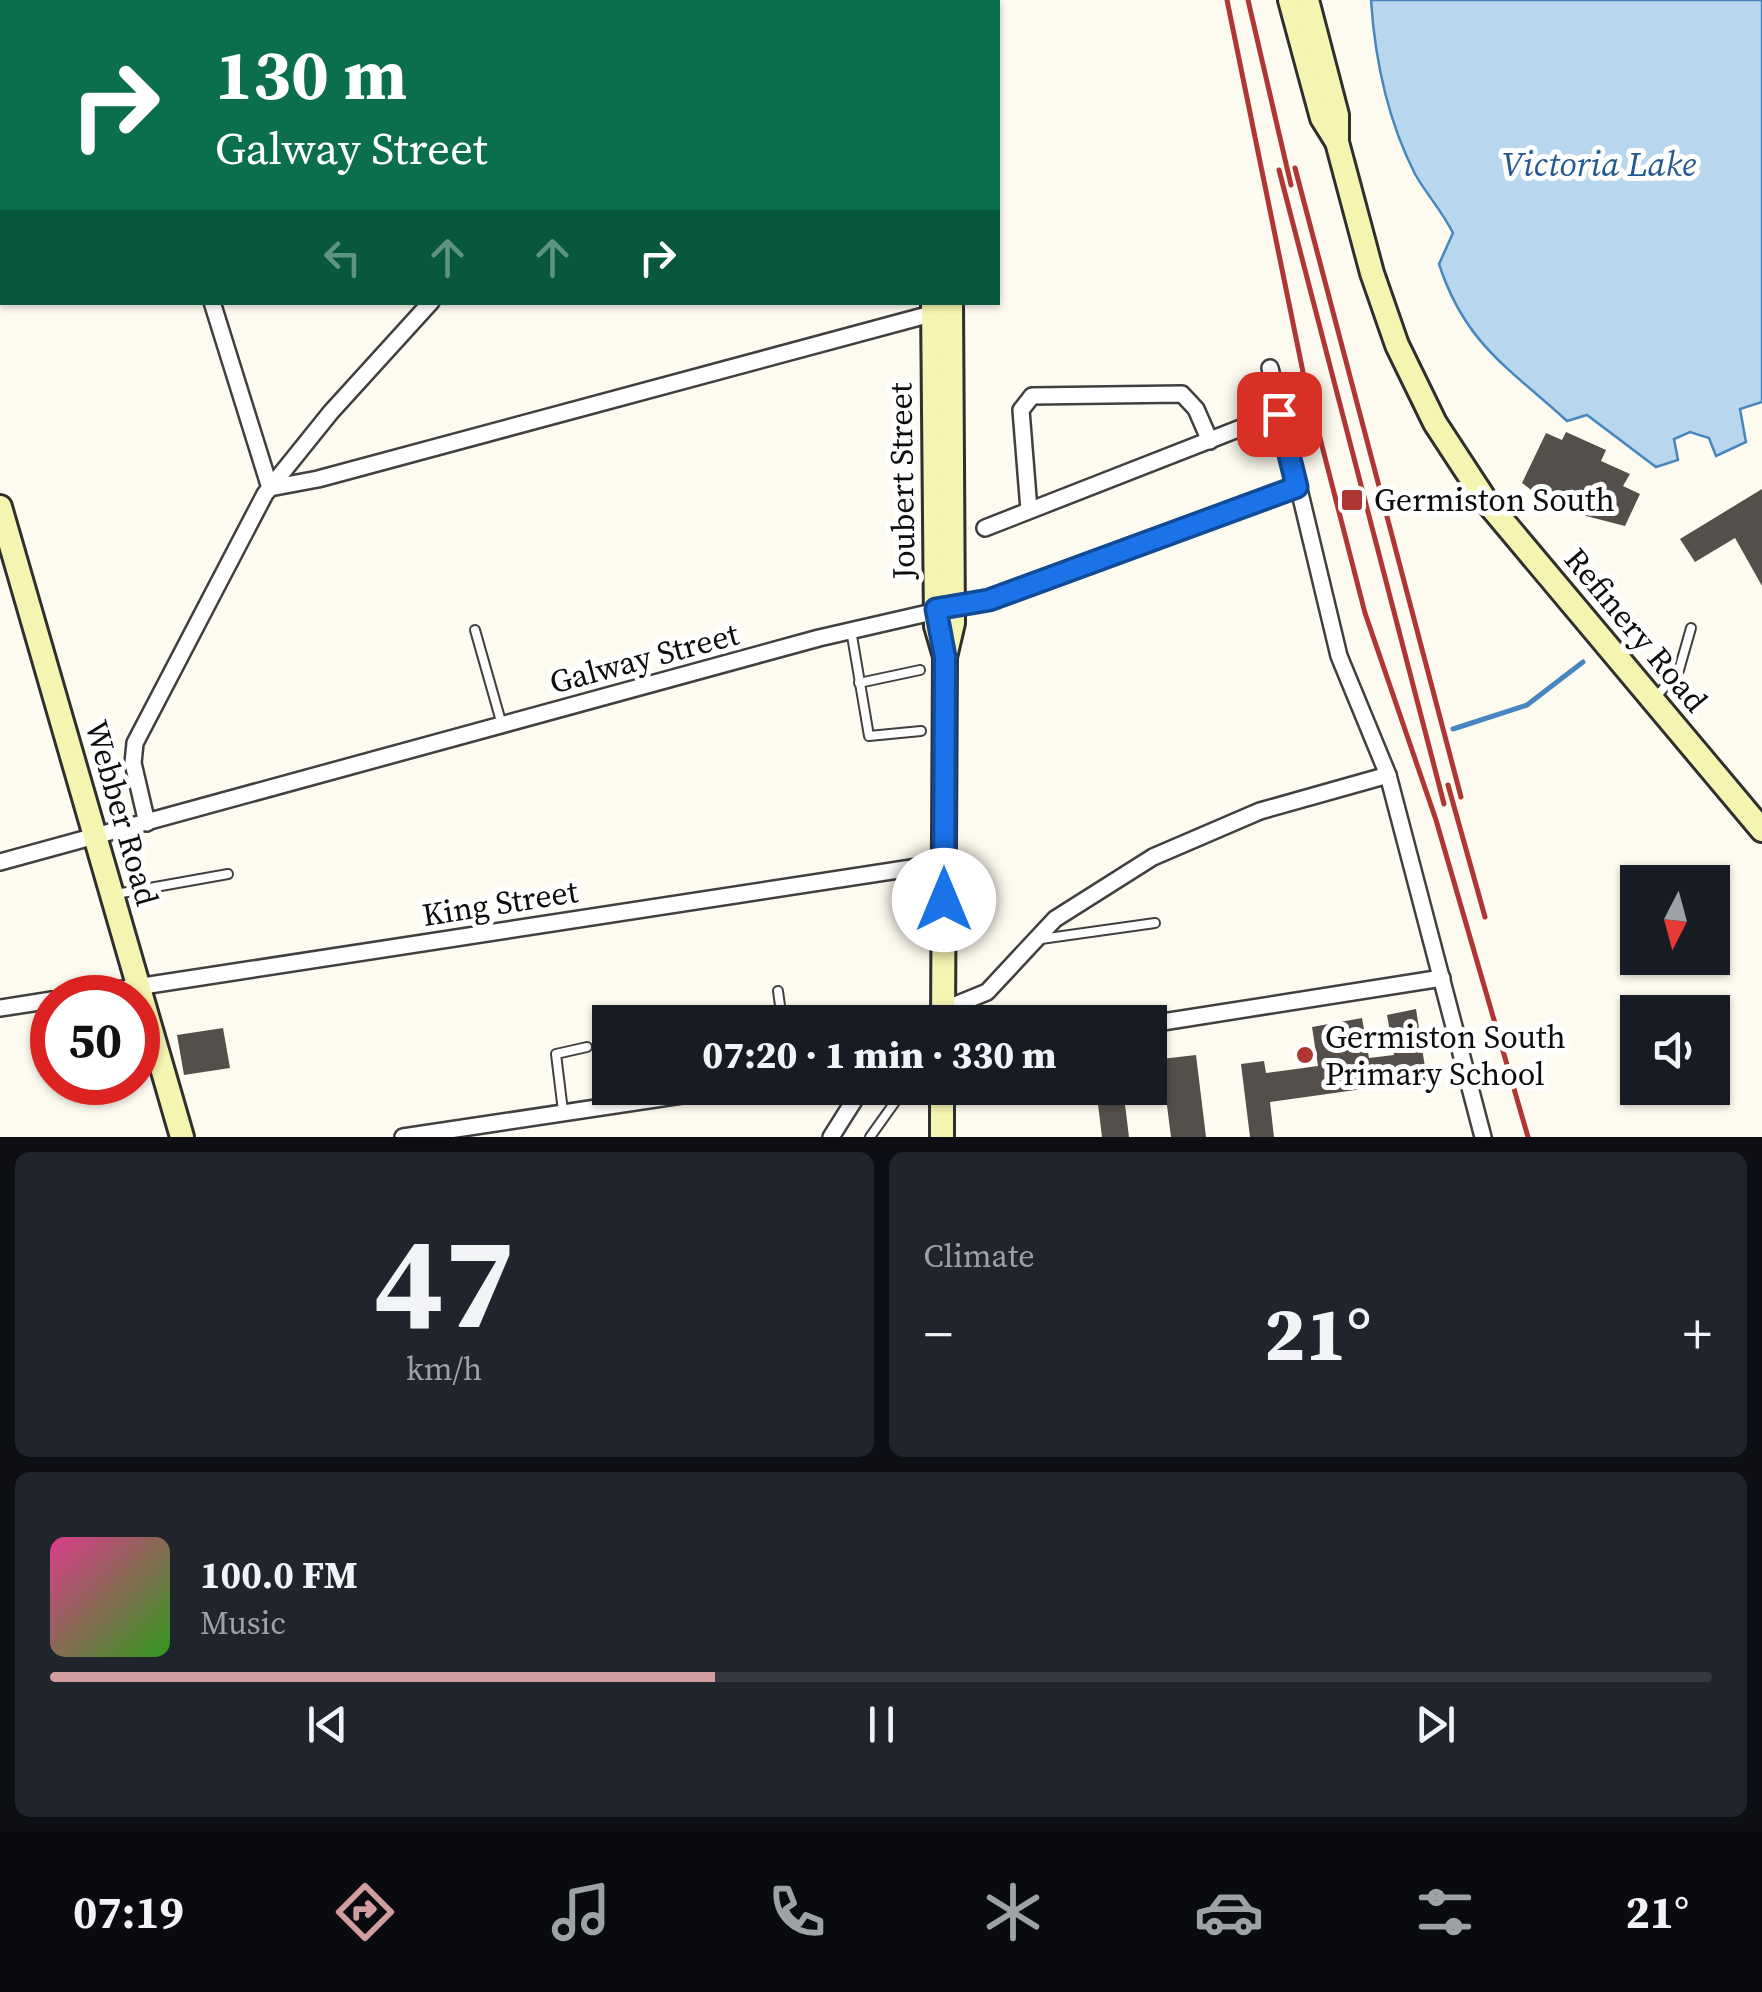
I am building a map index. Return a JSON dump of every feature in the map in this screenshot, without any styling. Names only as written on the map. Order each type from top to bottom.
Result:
[{"type":"main road","points":[[1290,0],[1322,118],[1337,142]]},
{"type":"main road","points":[[1308,0],[1338,115],[1337,142]]},
{"type":"main road","name":"Refinery Road","points":[[1337,142],[1396,345],[1435,423],[1486,501],[1760,832]]},
{"type":"main road","name":"Joubert Street","points":[[942,307],[943,1005]]},
{"type":"main road","name":"Webber Road","points":[[0,507],[135,975]]},
{"type":"main road","name":"Webber Road","points":[[160,1062],[182,1137]]},
{"type":"main road","points":[[942,1105],[942,1137]]},
{"type":"street","points":[[213,305],[270,488]]},
{"type":"street","points":[[147,823],[132,763],[135,743],[270,488],[428,305]]},
{"type":"street","points":[[270,488],[318,480],[942,307]]},
{"type":"street","points":[[1270,368],[1339,656],[1388,774],[1483,1137]]},
{"type":"street","points":[[1029,510],[1021,410],[1032,396],[1182,394],[1196,410],[1210,441]]},
{"type":"street","points":[[985,528],[1279,414]]},
{"type":"street","name":"Galway Street","points":[[0,862],[851,630],[989,600],[1297,487]]},
{"type":"street","points":[[963,1005],[998,984],[1056,920],[1119,875],[1182,842],[1260,812],[1388,774]]},
{"type":"street","name":"King Street","points":[[160,983],[944,863]]},
{"type":"street","points":[[1167,1021],[1442,978]]},
{"type":"street","points":[[0,1008],[30,1003]]},
{"type":"street","points":[[404,1137],[616,1105]]},
{"type":"street","points":[[830,1137],[851,1105]]},
{"type":"lane","points":[[1653,700],[1679,670],[1690,628]]},
{"type":"lane","points":[[474,630],[502,725]]},
{"type":"lane","points":[[851,630],[869,736],[921,730]]},
{"type":"lane","points":[[859,683],[920,670]]},
{"type":"lane","points":[[112,894],[228,874]]},
{"type":"lane","points":[[1036,940],[1155,923]]},
{"type":"lane","points":[[778,991],[780,1005]]},
{"type":"lane","points":[[563,1113],[556,1054],[587,1047]]},
{"type":"lane","points":[[870,1137],[893,1105]]},
{"type":"water","name":"Victoria Lake","points":[[1371,0],[1762,0],[1762,402],[1740,409],[1746,442],[1716,456],[1709,438],[1690,432],[1674,439],[1678,460],[1656,467],[1587,415],[1567,421],[1491,353],[1462,315],[1439,264],[1453,233],[1415,174],[1390,111],[1379,67]]},
{"type":"building","points":[[1566,432],[1606,450],[1601,461],[1630,474],[1623,486],[1640,494],[1625,526],[1555,508],[1522,483],[1546,433],[1562,440]]},
{"type":"building","points":[[1762,489],[1762,586],[1735,538],[1695,562],[1680,539]]},
{"type":"building","points":[[1416,1009],[1427,1080],[1270,1102],[1274,1137],[1250,1137],[1241,1064],[1264,1061],[1266,1073],[1318,1066],[1312,1027],[1362,1018],[1369,1058],[1394,1055],[1387,1015]]},
{"type":"building","points":[[223,1028],[230,1068],[184,1075],[177,1035]]},
{"type":"building","points":[[1196,1055],[1206,1137],[1171,1137],[1167,1058]]},
{"type":"building","points":[[1098,1105],[1125,1105],[1129,1137],[1102,1137]]},
{"type":"waterway","points":[[1453,729],[1527,705],[1583,662]]},
{"type":"railway","points":[[1227,0],[1303,372],[1365,613],[1436,820],[1528,1137]]},
{"type":"railway","points":[[1248,0],[1291,185]]},
{"type":"railway","points":[[1295,168],[1461,797]]},
{"type":"railway","points":[[1279,170],[1444,804]]},
{"type":"railway","points":[[1448,785],[1485,917]]},
{"type":"place","name":"Germiston South","points":[[1352,500]]},
{"type":"place","name":"Germiston South Primary School","points":[[1305,1055]]},
{"type":"route","points":[[944,900],[945,657],[936,626],[936,609],[989,600],[1297,487],[1279,414]]}]
